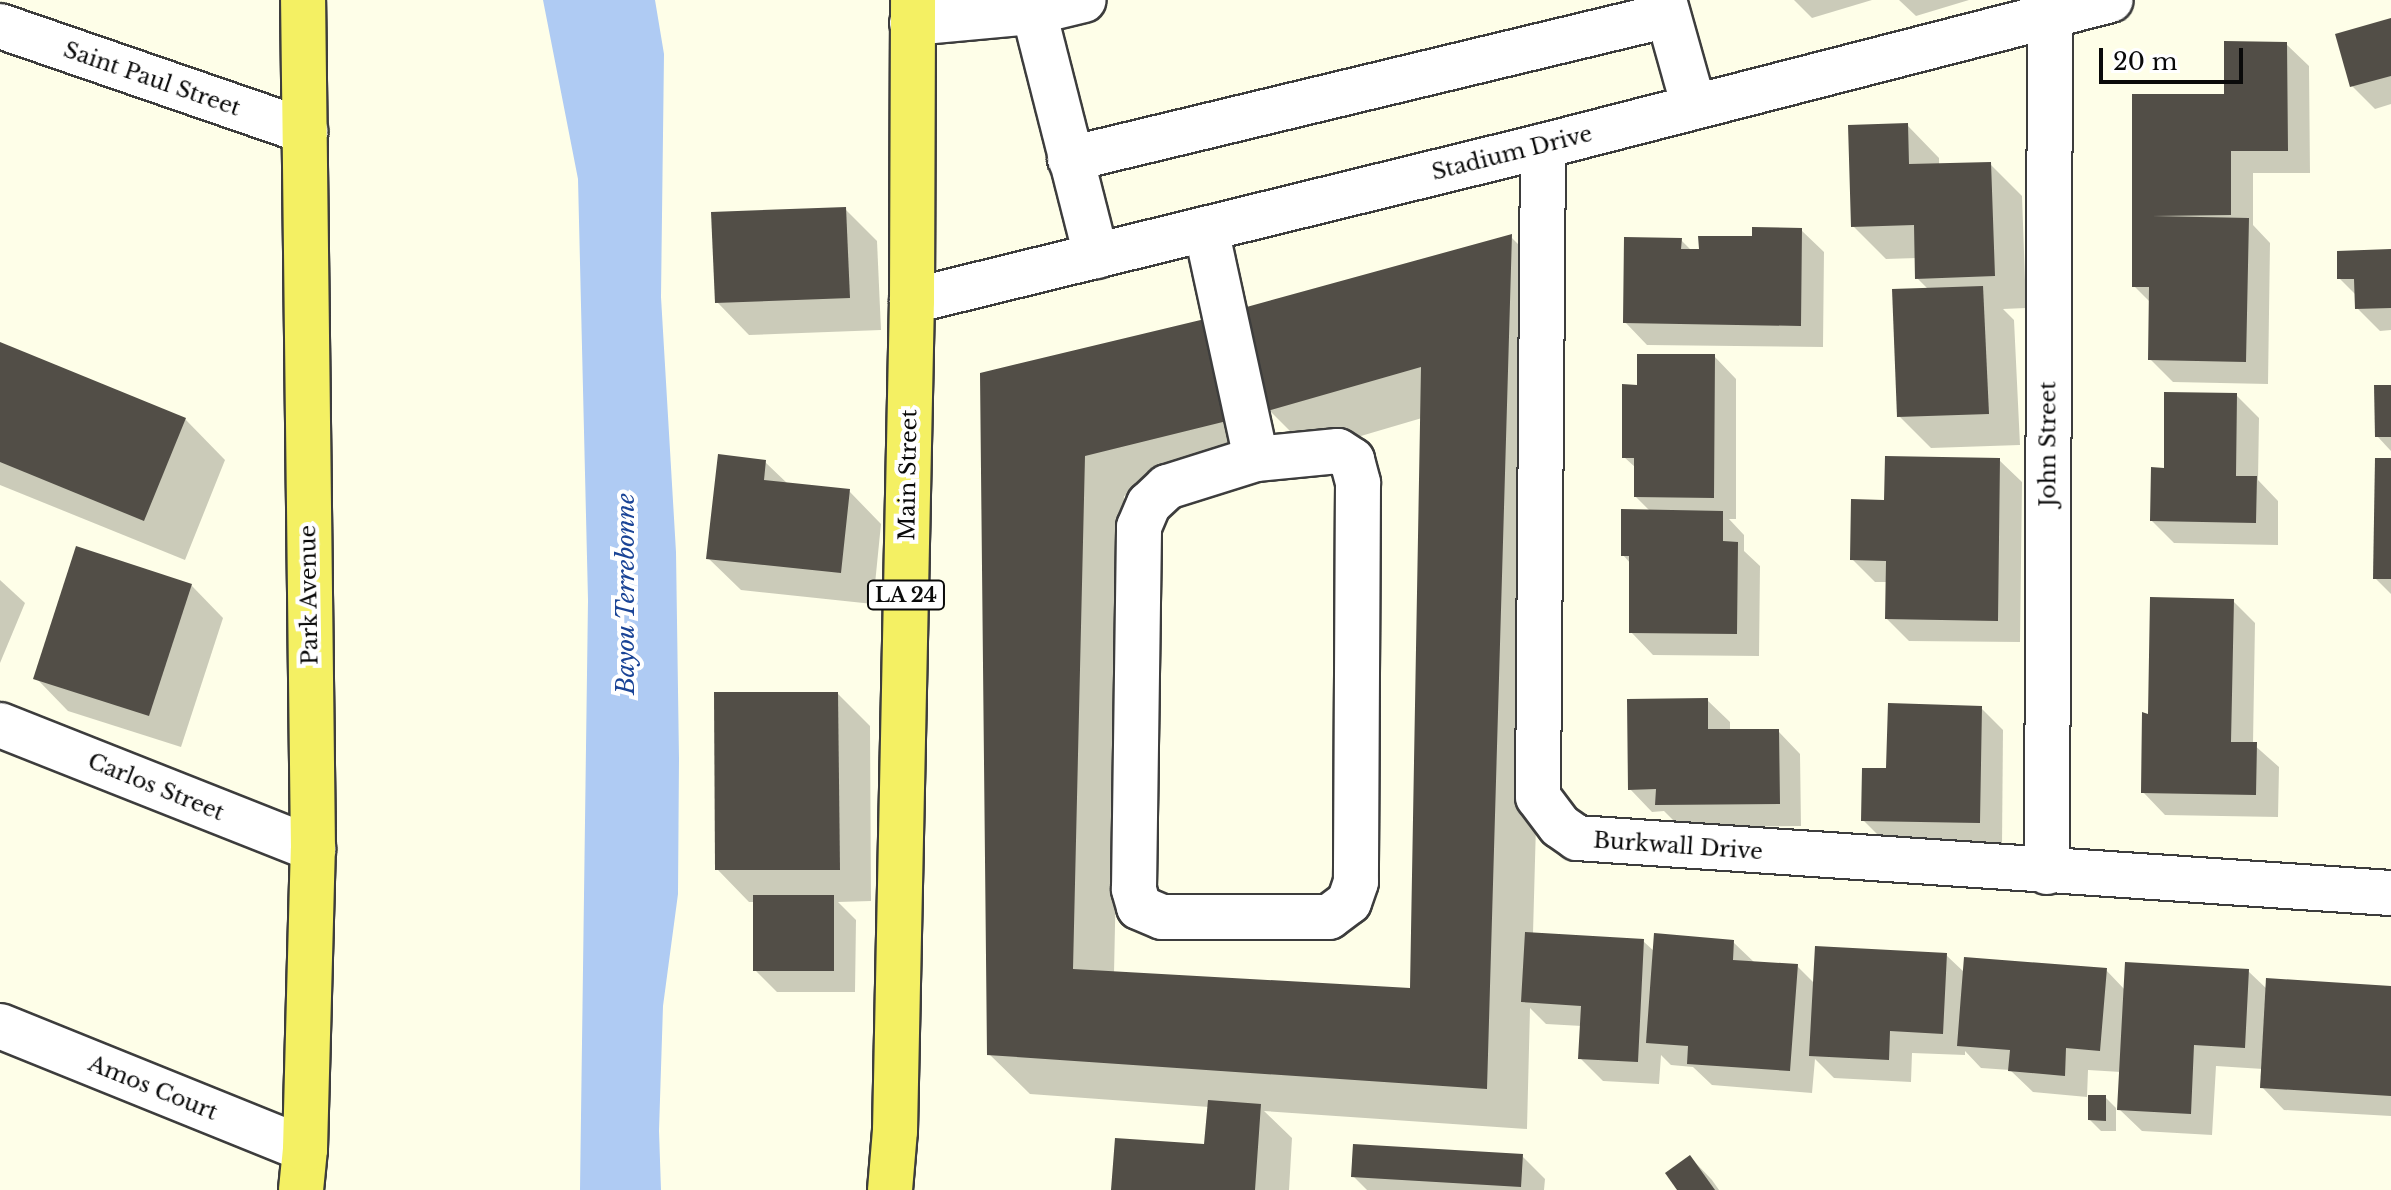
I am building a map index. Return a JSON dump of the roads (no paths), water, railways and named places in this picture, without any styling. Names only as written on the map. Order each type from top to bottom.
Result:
[{"type":"main road","name":"Park Avenue","points":[[303,0],[313,849],[303,1170]]},
{"type":"main road","name":"Main Street","points":[[890,1190],[895,1115],[912,301],[913,12]]},
{"type":"street","points":[[913,12],[1034,12],[1084,0]]},
{"type":"street","name":"Stadium Drive","points":[[912,301],[1543,146],[2111,0]]},
{"type":"street","points":[[1070,159],[1666,8],[1694,107]]},
{"type":"street","points":[[1034,12],[1096,256]]},
{"type":"street","name":"John Street","points":[[2047,872],[2050,16]]},
{"type":"street","name":"Saint Paul Street","points":[[0,26],[305,131]]},
{"type":"street","name":"Burkwall Drive","points":[[1543,146],[1538,797],[1560,826],[1577,838],[2391,893]]},
{"type":"street","points":[[1206,229],[1256,459]]},
{"type":"street","points":[[1338,451],[1352,460],[1358,483],[1356,882],[1349,902],[1329,917],[1162,917],[1139,907],[1134,889],[1139,527],[1149,504],[1167,487],[1256,459],[1338,451]]},
{"type":"street","name":"Carlos Street","points":[[0,725],[313,849]]},
{"type":"street","name":"Amos Court","points":[[0,1026],[303,1170]]},
{"type":"water","name":"Bayou Terrebonne","points":[[543,0],[655,0],[664,54],[661,297],[676,552],[679,759],[678,894],[663,1006],[659,1131],[661,1190],[580,1190],[588,600],[578,179]]}]
